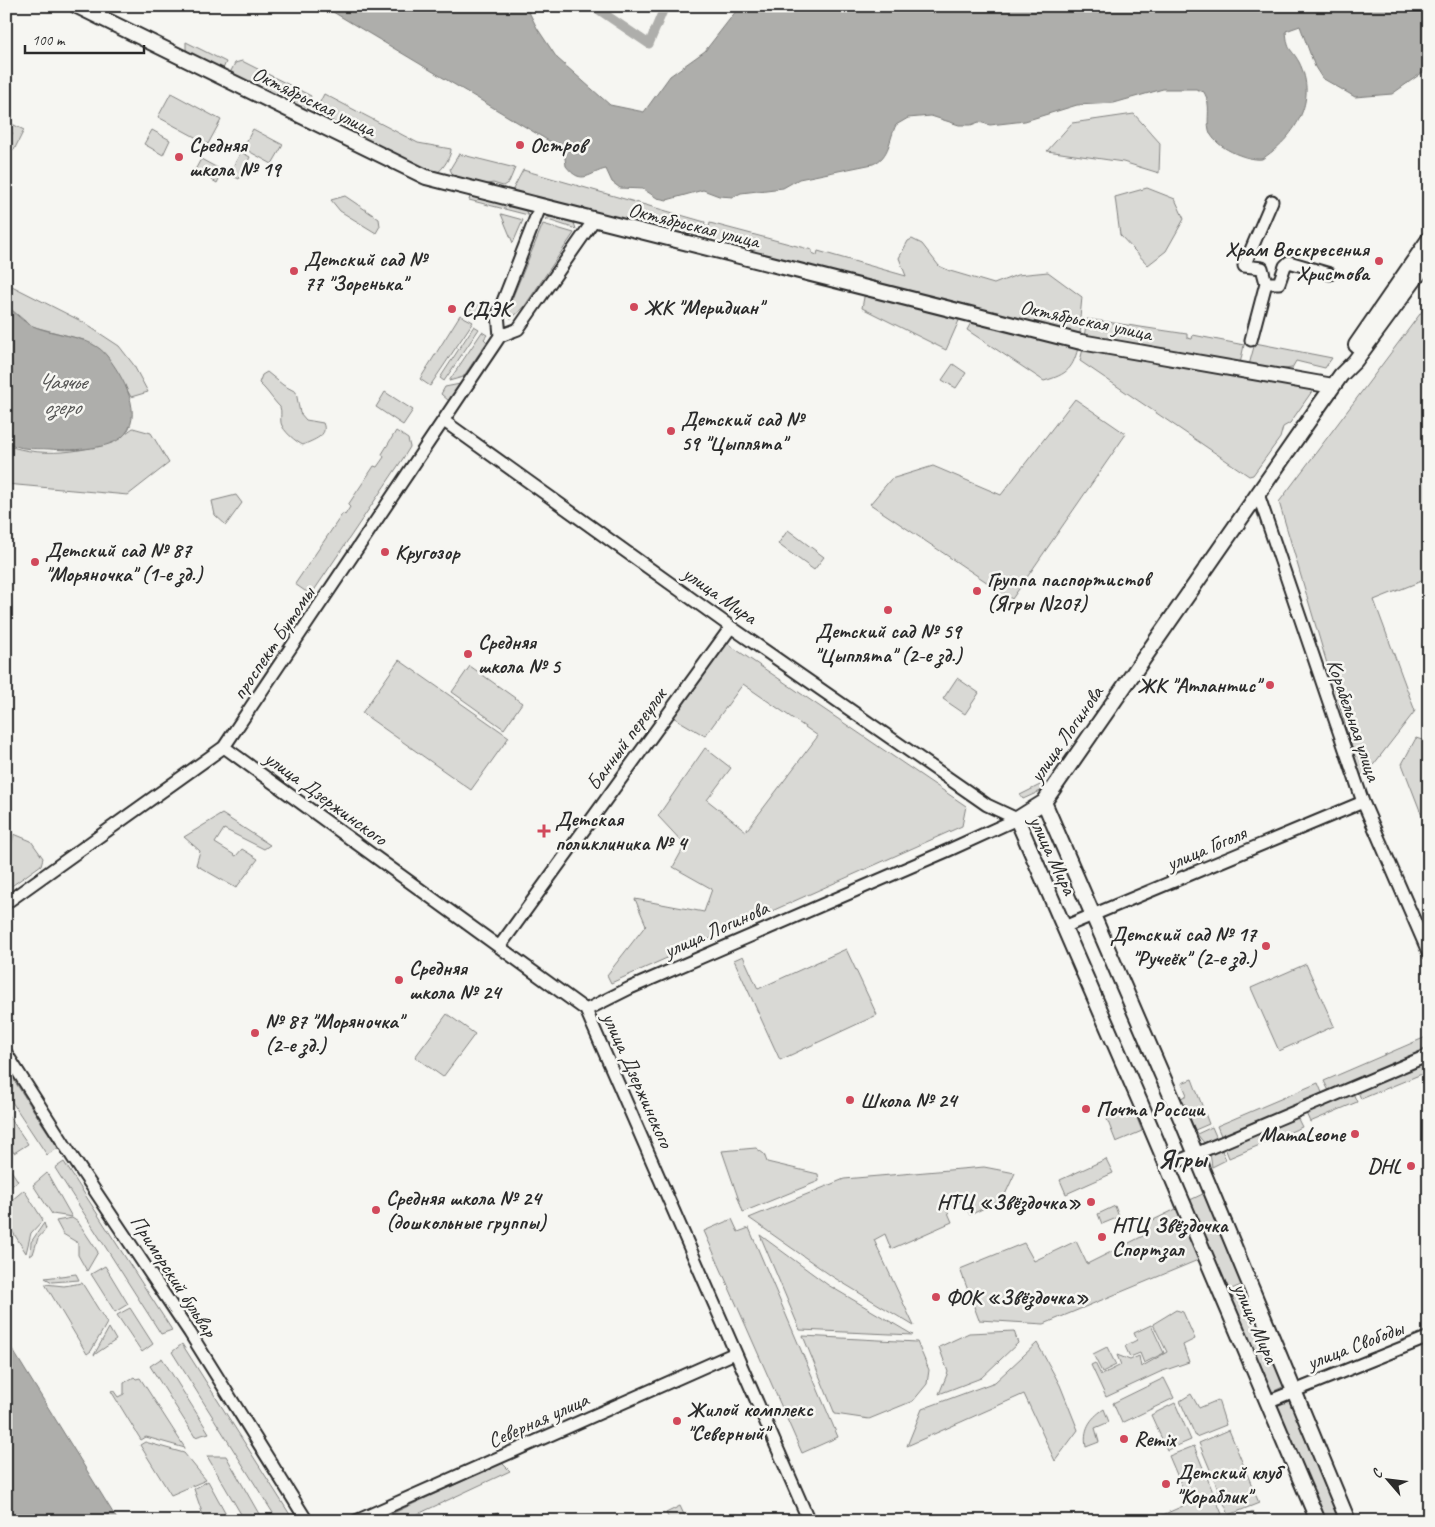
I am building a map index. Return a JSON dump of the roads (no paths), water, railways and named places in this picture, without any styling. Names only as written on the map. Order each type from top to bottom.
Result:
[{"type":"main road","name":"Октябрьская улица","points":[[77,6],[426,177],[1081,342],[1337,381]]},
{"type":"main road","name":"улица Логинова","points":[[1337,381],[1348,357],[1429,239]]},
{"type":"main road","name":"улица Логинова","points":[[1017,819],[1044,802],[1337,381],[1355,362],[1429,260]]},
{"type":"main road","name":"улица Мира","points":[[1044,802],[1182,1121],[1348,1521]]},
{"type":"main road","name":"улица Мира","points":[[1017,819],[1318,1521]]},
{"type":"street","points":[[1251,340],[1266,283],[1262,268],[1244,266],[1272,201]]},
{"type":"street","points":[[500,336],[498,314],[540,207]]},
{"type":"street","name":"проспект Бутомы","points":[[6,903],[224,747],[500,336],[518,328],[594,220]]},
{"type":"street","points":[[1266,283],[1278,283],[1285,266],[1290,262],[1330,274]]},
{"type":"street","name":"улица Мира","points":[[444,421],[731,627],[987,805],[1017,819]]},
{"type":"street","name":"Корабельная улица","points":[[1258,494],[1363,802],[1429,954]]},
{"type":"street","name":"Банный переулок","points":[[499,947],[731,627]]},
{"type":"street","name":"улица Дзержинского","points":[[224,747],[586,1010],[665,1186],[735,1353],[786,1463],[810,1521]]},
{"type":"street","name":"улица Гоголя","points":[[1064,927],[1363,802]]},
{"type":"street","name":"улица Логинова","points":[[586,1010],[630,988],[1017,819]]},
{"type":"street","name":"Приморский бульвар","points":[[6,1053],[73,1158],[190,1333],[306,1521]]},
{"type":"street","points":[[1167,1166],[1429,1055]]},
{"type":"street","name":"улица Свободы","points":[[1267,1402],[1429,1337]]},
{"type":"street","name":"Северная улица","points":[[356,1521],[735,1353]]},
{"type":"water","points":[[323,6],[526,6],[537,28],[557,58],[610,105],[644,112],[670,76],[705,51],[740,6],[1025,6],[1036,10],[1043,6],[1429,6],[1429,68],[1392,94],[1355,97],[1322,78],[1315,67],[1300,26],[1286,31],[1289,46],[1299,62],[1304,77],[1305,104],[1293,129],[1274,150],[1262,159],[1248,158],[1231,152],[1217,142],[1209,130],[1208,102],[1204,92],[1196,89],[1163,89],[1114,103],[1077,105],[1025,121],[990,125],[979,122],[971,125],[959,125],[931,116],[908,118],[896,125],[886,152],[879,161],[873,164],[799,179],[783,188],[741,193],[733,197],[719,196],[703,190],[667,200],[657,198],[643,189],[620,188],[612,182],[606,169],[586,176],[577,176],[566,166],[564,150]]},
{"type":"water","name":"Чаячье озеро","points":[[6,305],[30,325],[83,340],[100,349],[107,356],[125,385],[132,408],[132,419],[128,429],[121,438],[106,445],[76,450],[27,448],[16,446],[6,441]]},
{"type":"water","points":[[6,1339],[118,1521],[6,1521]]},
{"type":"waterway","points":[[593,6],[649,44],[665,6]]},
{"type":"place","name":"Остров","points":[[520,145]]},
{"type":"place","name":"Средняя школа № 19","points":[[179,157]]},
{"type":"place","name":"Храм Воскресения Христова","points":[[1379,261]]},
{"type":"place","name":"Детский сад № 77 \"Зоренька\"","points":[[294,271]]},
{"type":"place","name":"ЖК \"Меридиан\"","points":[[634,307]]},
{"type":"place","name":"СДЭК","points":[[452,309]]},
{"type":"place","name":"Детский сад № 59 \"Цыплята\"","points":[[671,431]]},
{"type":"place","name":"Кругозор","points":[[385,552]]},
{"type":"place","name":"Детский сад № 87 \"Моряночка\" (1-е зд.)","points":[[35,562]]},
{"type":"place","name":"Группа паспортистов (Ягры N207)","points":[[977,591]]},
{"type":"place","name":"Детский сад № 59 \"Цыплята\" (2-е зд.)","points":[[888,610]]},
{"type":"place","name":"Средняя школа № 5","points":[[468,654]]},
{"type":"place","name":"ЖК \"Атлантис\"","points":[[1270,685]]},
{"type":"place","name":"Детская поликлиника № 4","points":[[544,831]]},
{"type":"place","name":"Детский сад № 17 \"Ручеёк\" (2-е зд.)","points":[[1266,946]]},
{"type":"place","name":"Средняя школа № 24","points":[[399,980]]},
{"type":"place","name":"№ 87 \"Моряночка\" (2-е зд.)","points":[[255,1033]]},
{"type":"place","name":"Школа № 24","points":[[850,1100]]},
{"type":"place","name":"Почта России","points":[[1086,1109]]},
{"type":"place","name":"MamaLeone","points":[[1355,1134]]},
{"type":"place","name":"DHL","points":[[1411,1166]]},
{"type":"place","name":"НТЦ «Звёздочка»","points":[[1091,1202]]},
{"type":"place","name":"Средняя школа № 24 (дошкольные группы)","points":[[376,1210]]},
{"type":"place","name":"НТЦ Звёздочка Спортзал","points":[[1102,1237]]},
{"type":"place","name":"ФОК «Звёздочка»","points":[[936,1297]]},
{"type":"place","name":"Жилой комплекс \"Северный\"","points":[[677,1421]]},
{"type":"place","name":"Remix","points":[[1124,1439]]},
{"type":"place","name":"Детский клуб \"Кораблик\"","points":[[1166,1484]]},
{"type":"district","name":"Ягры","points":[[1182,1158]]}]
